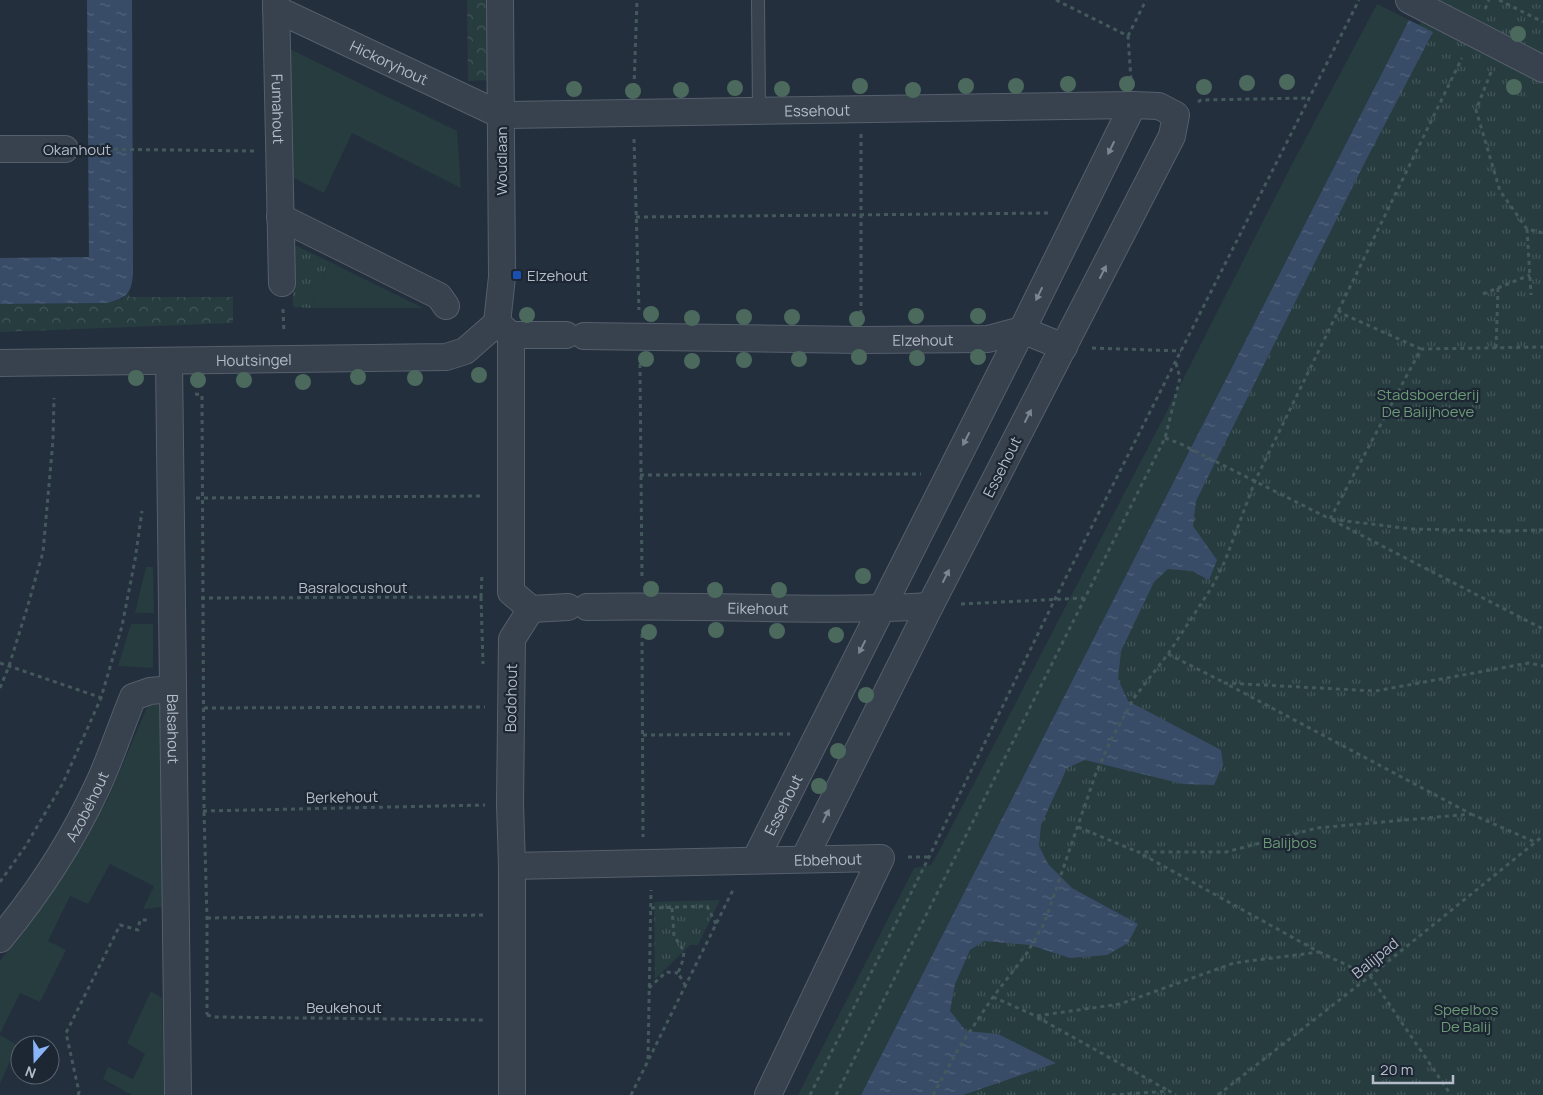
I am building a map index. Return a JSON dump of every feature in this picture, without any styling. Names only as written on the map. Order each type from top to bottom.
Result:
[{"type":"street","name":"Woudlaan","points":[[500,0],[504,329]]},
{"type":"street","points":[[1408,0],[1543,70]]},
{"type":"street","name":"Hickoryhout","points":[[276,5],[501,115]]},
{"type":"street","name":"Fumahout","points":[[276,5],[282,283]]},
{"type":"street","name":"Essehout","points":[[501,115],[1133,105],[1159,106],[1176,115],[1172,136],[930,606],[804,859]]},
{"type":"street","name":"Essehout","points":[[751,860],[818,734],[1022,330],[1133,105]]},
{"type":"street","name":"Okanhout","points":[[0,149],[65,149]]},
{"type":"street","points":[[280,217],[439,296],[446,306]]},
{"type":"street","points":[[504,329],[511,592],[532,609]]},
{"type":"street","name":"Elzehout","points":[[504,329],[575,336],[861,340],[988,339],[1022,330]]},
{"type":"street","name":"Houtsingel","points":[[0,363],[446,357],[465,351],[504,329]]},
{"type":"street","points":[[1022,330],[1064,347]]},
{"type":"street","name":"Balsahout","points":[[169,361],[178,1095]]},
{"type":"street","name":"Eikehout","points":[[532,609],[642,606],[881,609],[930,606]]},
{"type":"street","name":"Bodohout","points":[[512,1095],[510,707],[512,639],[532,609]]},
{"type":"street","name":"Azobéhout","points":[[0,939],[47,878],[74,830],[98,785],[133,697],[150,691],[173,689]]},
{"type":"street","name":"Ebbehout","points":[[512,866],[881,858],[768,1095]]},
{"type":"lane","points":[[758,0],[759,110]]},
{"type":"path","points":[[637,0],[634,113],[640,336],[643,735],[647,863],[651,908],[648,1062]]},
{"type":"path","points":[[1056,0],[1128,36]]},
{"type":"path","points":[[1133,105],[1128,36],[1146,0]]},
{"type":"path","points":[[810,1095],[921,874],[1055,599],[1359,0]]},
{"type":"path","points":[[1499,0],[1543,22]]},
{"type":"path","points":[[933,1095],[960,1046],[993,997],[1028,953],[1044,924],[1096,773],[1110,742],[1134,698],[1168,654],[1212,587],[1225,561],[1255,480],[1474,34]]},
{"type":"path","points":[[1485,87],[1476,110],[1500,191],[1527,229],[1531,295]]},
{"type":"path","points":[[1176,115],[1201,100],[1309,98]]},
{"type":"path","points":[[861,108],[861,340]]},
{"type":"path","name":"Okanhout","points":[[65,149],[280,151]]},
{"type":"path","points":[[636,217],[1080,212]]},
{"type":"path","points":[[1527,229],[1543,233]]},
{"type":"path","points":[[1483,294],[1530,275]]},
{"type":"path","points":[[1496,348],[1498,288]]},
{"type":"path","points":[[1338,310],[1420,349],[1543,348]]},
{"type":"path","points":[[1064,347],[1181,351]]},
{"type":"path","points":[[1330,519],[1420,349]]},
{"type":"path","points":[[836,1095],[1165,438],[1180,378],[1176,362]]},
{"type":"path","points":[[170,392],[202,395],[207,1015]]},
{"type":"path","points":[[0,688],[9,666],[43,552],[53,440],[54,398]]},
{"type":"path","points":[[1165,438],[1182,444],[1227,468],[1255,480],[1543,629]]},
{"type":"path","points":[[640,475],[949,473]]},
{"type":"path","points":[[171,498],[480,496]]},
{"type":"path","points":[[0,882],[25,847],[63,783],[101,698],[122,626],[143,506]]},
{"type":"path","points":[[1330,519],[1411,529],[1543,530]]},
{"type":"path","name":"Basralocushout","points":[[173,599],[481,597],[482,573],[510,571]]},
{"type":"path","points":[[930,606],[1085,598]]},
{"type":"path","points":[[1168,654],[1471,814],[1535,842]]},
{"type":"path","points":[[0,663],[129,707]]},
{"type":"path","points":[[1225,683],[1375,691],[1529,663],[1543,666]]},
{"type":"path","points":[[204,708],[510,707]]},
{"type":"path","points":[[643,735],[818,734]]},
{"type":"path","name":"Berkehout","points":[[174,811],[510,804]]},
{"type":"path","points":[[1138,852],[1226,852],[1317,828],[1471,814]]},
{"type":"path","points":[[1078,827],[1138,852],[1319,952],[1370,976],[1451,1095]]},
{"type":"path","name":"Balijpad","points":[[1218,1095],[1370,976],[1543,836]]},
{"type":"path","points":[[631,1095],[716,924],[751,860]]},
{"type":"path","points":[[651,908],[707,906],[716,924]]},
{"type":"path","points":[[672,908],[674,936],[684,951],[683,960],[678,972]]},
{"type":"path","points":[[207,918],[486,915]]},
{"type":"path","points":[[78,1095],[79,1092],[66,1034],[120,924],[138,930],[140,920],[155,919]]},
{"type":"path","points":[[1036,1016],[1120,1004],[1234,964],[1319,952]]},
{"type":"path","points":[[649,988],[666,972],[678,972]]},
{"type":"path","points":[[678,972],[686,986]]},
{"type":"path","points":[[993,997],[1036,1016],[1176,1095]]},
{"type":"path","name":"Beukehout","points":[[176,1015],[207,1015],[216,1017],[511,1019]]},
{"type":"path","points":[[1112,1095],[1169,1091]]},
{"type":"green space","points":[[467,0],[488,0],[489,80],[468,81]]},
{"type":"green space","name":"Balijbos","points":[[1429,0],[1543,0],[1543,1095],[865,1095],[1431,2]]},
{"type":"green space","points":[[1377,4],[1409,20],[861,1095],[798,1095],[914,868],[931,865],[940,849],[1168,409],[1290,168]]},
{"type":"green space","points":[[290,49],[457,131],[461,188],[352,133],[324,193],[290,176]]},
{"type":"green space","points":[[292,244],[330,262],[310,308],[293,307]]},
{"type":"green space","points":[[330,262],[423,308],[310,308]]},
{"type":"green space","points":[[129,293],[130,297],[233,297],[233,323],[0,332],[0,304],[107,303],[122,299]]},
{"type":"green space","points":[[146,567],[153,567],[154,613],[135,613]]},
{"type":"green space","points":[[131,624],[153,624],[153,668],[118,666]]},
{"type":"green space","points":[[148,705],[161,705],[163,907],[143,909],[154,886],[110,864],[88,904],[70,896],[48,941],[66,950],[40,1002],[20,993],[0,1034],[0,961],[43,904],[75,856],[108,799]]},
{"type":"green space","points":[[720,900],[698,945],[690,945],[655,979],[654,902]]},
{"type":"green space","points":[[151,991],[162,998],[164,1095],[132,1095],[103,1079],[108,1067],[133,1079],[145,1054],[127,1043]]},
{"type":"green space","points":[[0,1035],[10,1041],[10,1061],[0,1084]]},
{"type":"water","points":[[87,0],[132,0],[133,274],[131,287],[123,297],[107,303],[0,304],[0,258],[89,257]]},
{"type":"water","points":[[1409,20],[1433,32],[1363,166],[1196,501],[1193,526],[1217,560],[1209,580],[1192,571],[1168,569],[1154,582],[1121,651],[1118,679],[1128,701],[1221,750],[1223,764],[1214,785],[1183,784],[1085,760],[1067,768],[1041,825],[1039,846],[1048,864],[1072,888],[1138,924],[1128,943],[1107,955],[1070,958],[1030,945],[984,941],[970,950],[955,984],[950,1011],[966,1031],[998,1034],[1056,1063],[963,1095],[861,1095]]},
{"type":"place","name":"Elzehout","points":[[517,275]]},
{"type":"park label","name":"Stadsboerderij De Balijhoeve","points":[[1428,402]]},
{"type":"park label","name":"Speelbos De Balij","points":[[1466,1018]]}]
